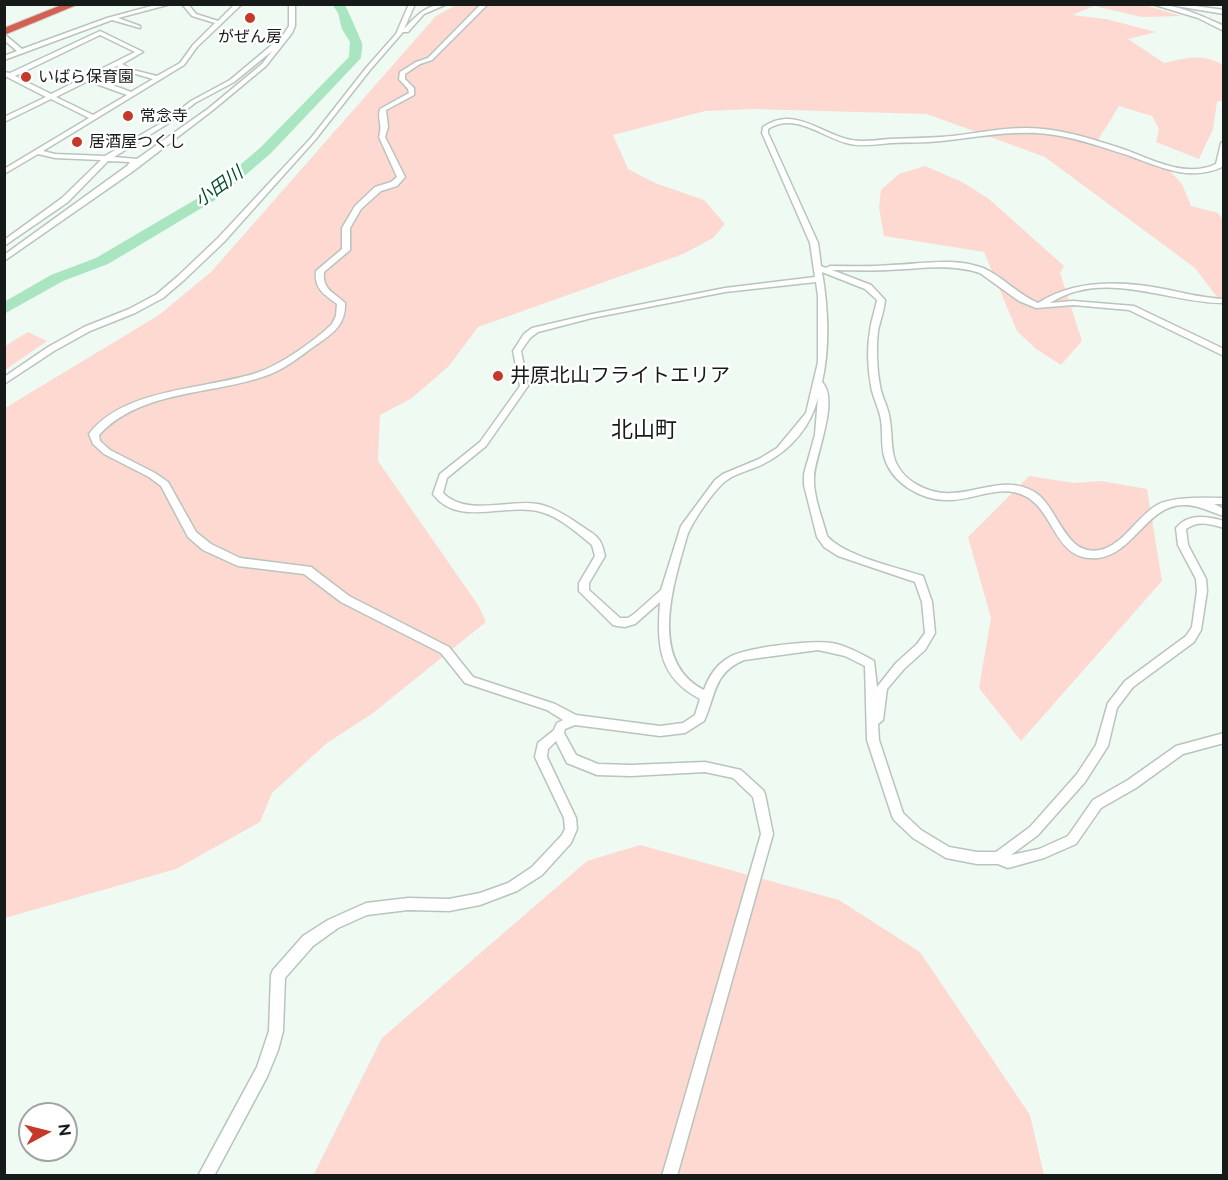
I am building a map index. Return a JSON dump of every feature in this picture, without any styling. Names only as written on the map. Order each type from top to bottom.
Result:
[{"type":"highway","points":[[4,34],[53,8],[74,4]]},
{"type":"street","points":[[4,58],[111,18],[168,4]]},
{"type":"street","points":[[184,4],[194,15],[220,23]]},
{"type":"street","points":[[4,172],[182,64],[195,46],[239,4]]},
{"type":"street","points":[[4,259],[129,170],[240,86],[264,65],[289,33],[292,26],[292,4]]},
{"type":"street","points":[[4,381],[51,349],[87,329],[132,311],[160,296],[181,278],[221,240],[313,139],[368,69],[399,35],[412,4]]},
{"type":"street","points":[[399,35],[406,32],[422,13],[444,4]]},
{"type":"street","points":[[485,4],[430,59],[402,73],[402,79],[411,88],[412,94],[383,109],[385,127],[382,137],[401,177],[394,184],[378,189],[358,208],[346,228],[346,250],[320,271],[319,281],[324,290],[341,303],[340,320],[333,329],[276,369],[216,386],[166,396],[112,415],[99,425],[94,434],[96,442],[107,452],[165,484],[192,534],[207,547],[238,562],[307,570],[345,599],[445,650],[469,680],[551,707],[574,720],[674,730],[685,728],[700,718],[712,679],[720,670],[743,656],[819,646],[848,652],[870,664],[873,674],[871,722],[876,748],[898,816],[907,826],[946,852],[977,858],[998,858],[1008,862],[1040,854],[1072,840],[1097,804],[1132,784],[1180,750],[1224,738]]},
{"type":"street","points":[[1155,4],[1200,17],[1224,29]]},
{"type":"street","points":[[1160,4],[1224,12]]},
{"type":"street","points":[[111,18],[138,27]]},
{"type":"street","points":[[4,120],[140,52],[100,33],[7,75]]},
{"type":"street","points":[[4,244],[64,200],[107,158],[170,120],[193,102],[232,81],[289,33]]},
{"type":"street","points":[[4,34],[22,52]]},
{"type":"street","points":[[117,64],[131,72],[159,79]]},
{"type":"street","points":[[7,75],[94,118]]},
{"type":"street","points":[[90,79],[134,95]]},
{"type":"street","points":[[706,698],[689,688],[678,677],[669,659],[664,623],[666,592],[686,526],[718,482],[780,450],[810,413],[822,362],[822,296],[814,243],[765,133],[765,128],[777,121],[799,122],[841,140],[858,143],[932,140],[999,131],[1040,131],[1088,141],[1172,168],[1195,172],[1211,171],[1219,165],[1224,143]]},
{"type":"street","points":[[37,152],[55,156],[134,160],[129,170]]},
{"type":"street","points":[[4,231],[30,237],[58,218],[67,215]]},
{"type":"street","points":[[819,268],[888,268],[940,264],[974,268],[983,271],[1022,299],[1039,306],[1073,303],[1131,308],[1224,353]]},
{"type":"street","points":[[819,268],[868,287],[881,300],[874,333],[875,390],[885,412],[889,458],[896,471],[914,486],[937,496],[951,497],[1001,486],[1022,490],[1041,502],[1060,535],[1067,542],[1080,552],[1094,554],[1101,554],[1118,546],[1162,507],[1172,504],[1196,503],[1205,499],[1224,501]]},
{"type":"street","points":[[666,592],[659,595],[635,620],[622,624],[617,622],[584,591],[584,583],[600,556],[597,543],[544,509],[478,508],[450,504],[442,500],[438,494],[443,476],[483,444],[524,386],[517,351],[527,336],[535,330],[583,318],[725,290],[820,279]]},
{"type":"street","points":[[1039,306],[1057,294],[1093,287],[1137,287],[1201,300],[1224,301]]},
{"type":"street","points":[[817,383],[822,387],[823,415],[809,474],[809,485],[822,537],[842,553],[919,579],[927,602],[930,633],[921,647],[882,687],[878,720],[871,722]]},
{"type":"street","points":[[1196,503],[1224,513]]},
{"type":"street","points":[[998,858],[1034,831],[1081,778],[1102,746],[1112,706],[1129,684],[1190,639],[1197,627],[1202,591],[1201,579],[1183,545],[1181,528],[1186,523],[1203,520],[1224,525]]},
{"type":"street","points":[[205,1176],[262,1072],[271,1050],[276,1031],[279,975],[308,941],[333,924],[366,909],[408,904],[449,905],[480,899],[512,887],[537,870],[567,839],[571,829],[570,818],[542,757],[542,747],[558,733],[561,726],[574,720]]},
{"type":"street","points":[[558,733],[560,743],[571,759],[589,768],[607,772],[703,767],[738,774],[747,779],[758,791],[767,814],[767,834],[669,1176]]},
{"type":"shaded area","points":[[458,4],[1145,5],[1181,16],[1142,17],[1094,6],[1072,15],[1106,19],[1156,32],[1128,39],[1164,63],[1187,58],[1201,58],[1223,65],[1223,100],[1217,102],[1213,129],[1199,159],[1156,142],[1159,129],[1152,116],[1119,106],[1095,145],[1170,171],[1182,184],[1191,206],[1218,213],[1223,220],[1223,305],[1195,268],[1045,157],[927,114],[754,109],[705,111],[613,135],[628,169],[655,183],[704,200],[725,224],[713,238],[683,254],[478,327],[449,366],[412,398],[380,415],[378,461],[478,605],[486,622],[373,713],[327,743],[272,793],[260,822],[176,869],[5,918],[5,408],[159,315],[211,272],[436,16]]},
{"type":"shaded area","points":[[925,166],[962,182],[989,199],[1064,266],[1060,273],[1082,341],[1061,365],[1036,349],[1017,331],[984,252],[884,236],[879,208],[881,190],[899,174]]},
{"type":"shaded area","points":[[28,332],[47,341],[5,370],[5,346]]},
{"type":"shaded area","points":[[1029,476],[1074,483],[1101,481],[1147,489],[1162,581],[1021,741],[979,688],[991,618],[968,537]]},
{"type":"shaded area","points":[[640,845],[839,900],[920,952],[1030,1115],[1044,1175],[313,1176],[382,1038],[587,861]]},
{"type":"waterway","name":"小田川","points":[[4,309],[57,278],[102,261],[215,194],[266,150],[355,58],[356,42],[348,29],[344,12],[337,4]]},
{"type":"place","name":"がぜん房","points":[[250,18]]},
{"type":"place","name":"いばら保育園","points":[[26,77]]},
{"type":"place","name":"常念寺","points":[[128,116]]},
{"type":"place","name":"居酒屋つくし","points":[[77,142]]},
{"type":"place","name":"井原北山フライトエリア","points":[[498,376]]},
{"type":"district","name":"北山町","points":[[644,430]]}]
